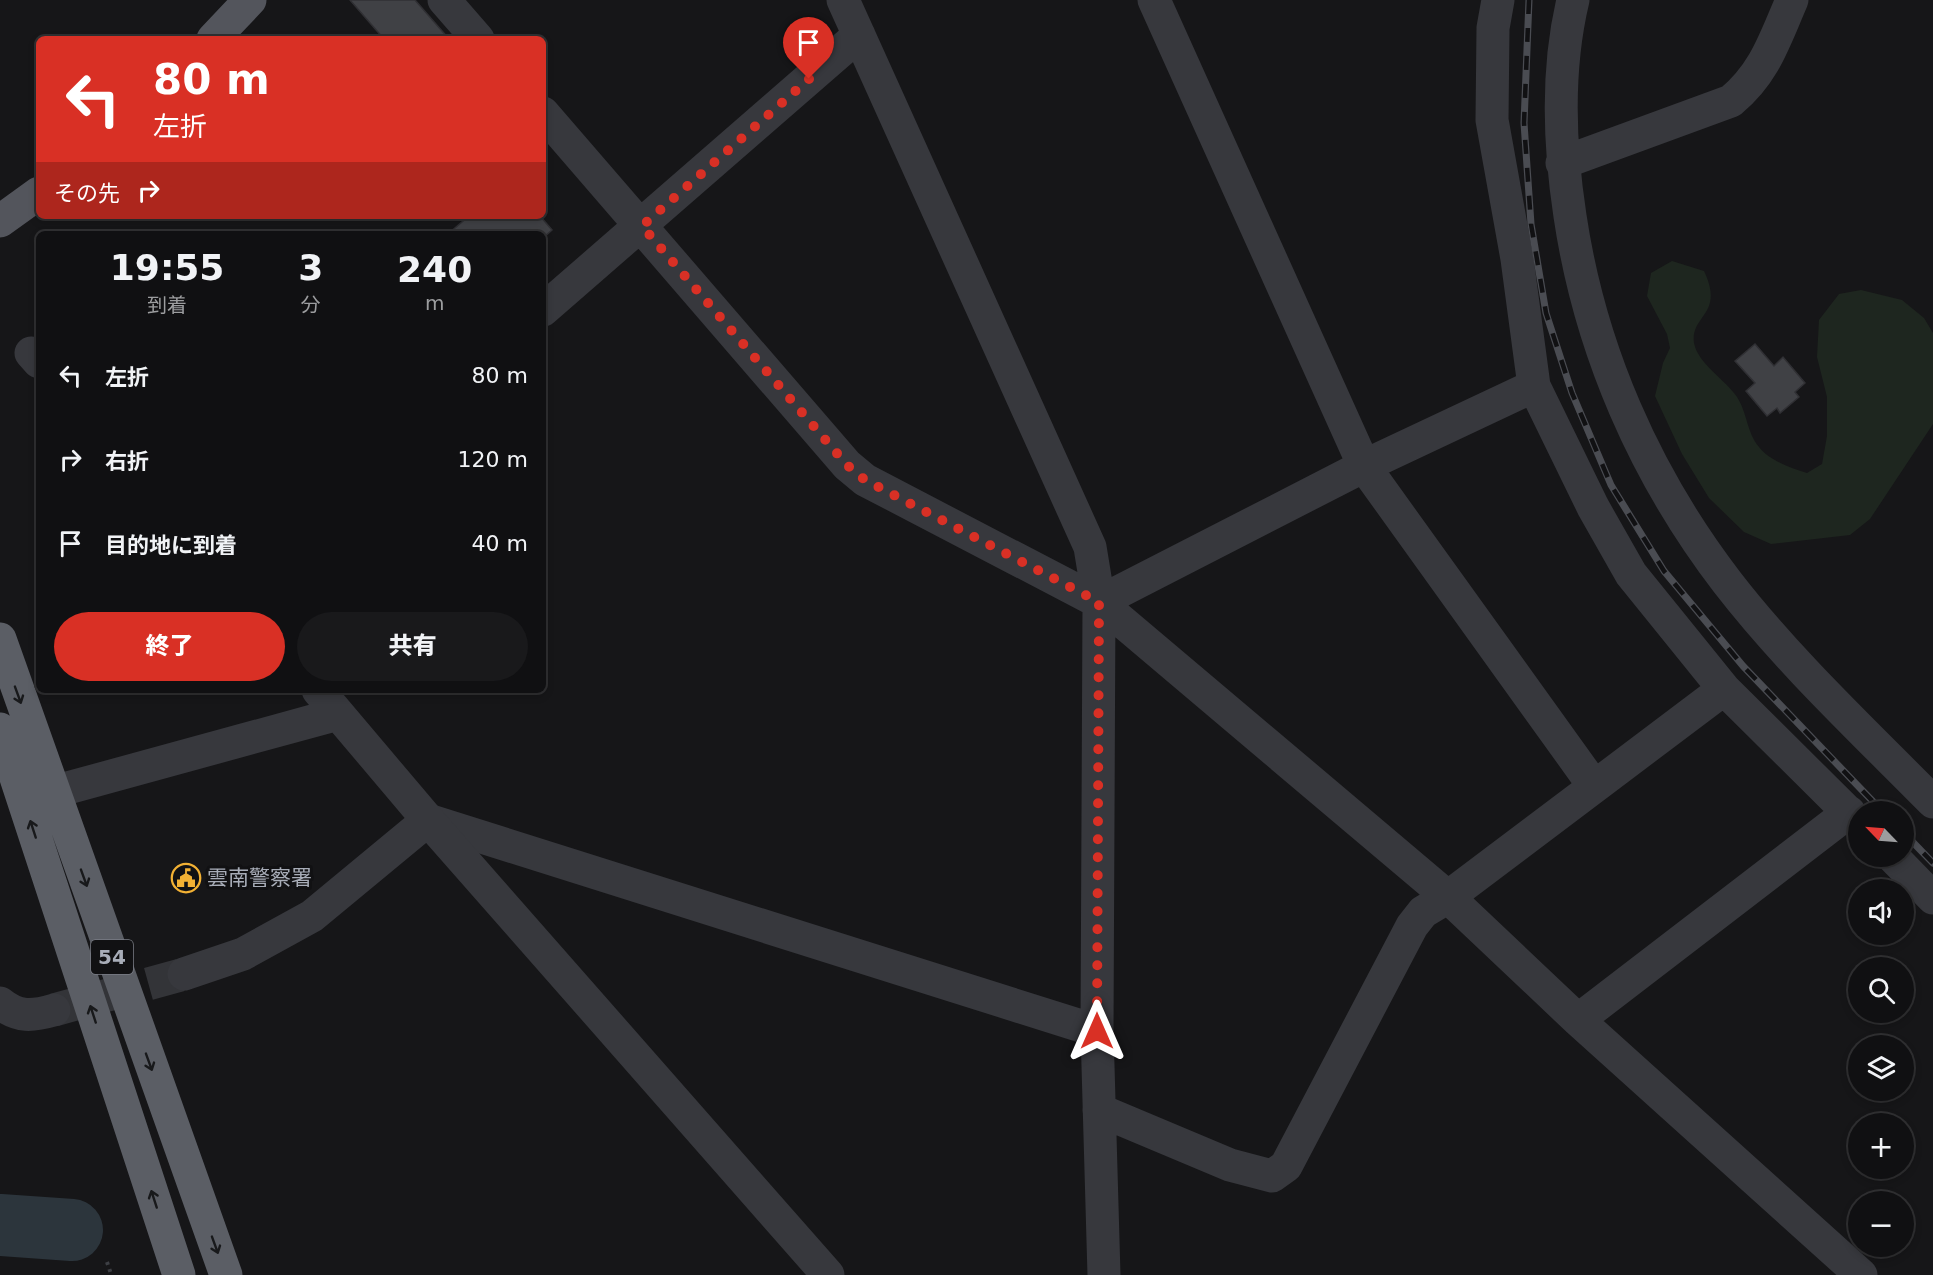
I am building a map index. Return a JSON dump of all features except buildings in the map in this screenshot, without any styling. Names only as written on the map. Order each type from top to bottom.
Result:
[{"type":"highway","name":"54","points":[[0,639],[52,792],[226,1275]]},
{"type":"highway","name":"54","points":[[0,729],[179,1275]]},
{"type":"main road","points":[[216,36],[250,0]]},
{"type":"main road","points":[[0,221],[36,195]]},
{"type":"street","points":[[444,0],[475,36]]},
{"type":"street","points":[[843,0],[1090,547],[1099,602],[1097,1031],[1104,1275]]},
{"type":"street","points":[[1154,0],[1364,466],[1594,786]]},
{"type":"street","points":[[1498,0],[1493,28],[1492,120],[1534,386],[1593,507],[1631,574],[1724,689],[1848,811]]},
{"type":"street","points":[[1574,0],[1567,28],[1561,80],[1562,163],[1577,265],[1608,371],[1653,469],[1691,532],[1728,583],[1781,644],[1933,802]]},
{"type":"street","points":[[1562,163],[1731,101],[1750,86],[1762,69],[1792,0]]},
{"type":"street","points":[[546,306],[642,226],[859,35]]},
{"type":"street","points":[[546,116],[847,465],[865,480],[1099,602],[1448,897],[1578,1020],[1861,1275]]},
{"type":"street","points":[[1099,602],[1364,466],[1534,386]]},
{"type":"street","points":[[1099,1110],[1230,1164],[1272,1176],[1280,1172],[1286,1166],[1412,926],[1423,912],[1448,897],[1724,689]]},
{"type":"street","points":[[52,792],[328,702],[428,820],[828,1275]]},
{"type":"street","points":[[428,820],[1097,1031]]},
{"type":"street","points":[[184,974],[243,954],[312,916],[428,820]]},
{"type":"street","points":[[1578,1020],[1848,821]]},
{"type":"street","points":[[1903,867],[1933,898]]},
{"type":"street","points":[[0,1004],[19,1015],[33,1016],[54,1010]]},
{"type":"path","points":[[107,1262],[111,1274]]},
{"type":"shaded area","points":[[1672,261],[1704,271],[1709,286],[1711,297],[1709,306],[1694,334],[1694,343],[1701,358],[1737,397],[1759,447],[1775,460],[1807,473],[1822,464],[1827,436],[1827,397],[1817,357],[1819,320],[1839,294],[1861,290],[1902,300],[1924,318],[1933,333],[1933,424],[1870,519],[1850,535],[1771,544],[1744,532],[1709,498],[1682,454],[1655,396],[1663,363],[1670,348],[1667,334],[1647,296],[1651,273]]},
{"type":"waterway","points":[[0,1225],[72,1230]]},
{"type":"tunnel","points":[[54,1010],[184,974]]},
{"type":"railway","points":[[1529,0],[1524,123],[1531,224],[1546,313],[1572,393],[1611,485],[1664,571],[1743,666],[1872,801]]},
{"type":"railway","points":[[1914,843],[1933,863]]},
{"type":"place","name":"雲南警察署","points":[[186,878]]},
{"type":"route","points":[[809,79],[642,226],[847,465],[865,480],[1099,602],[1097,1031]]}]
